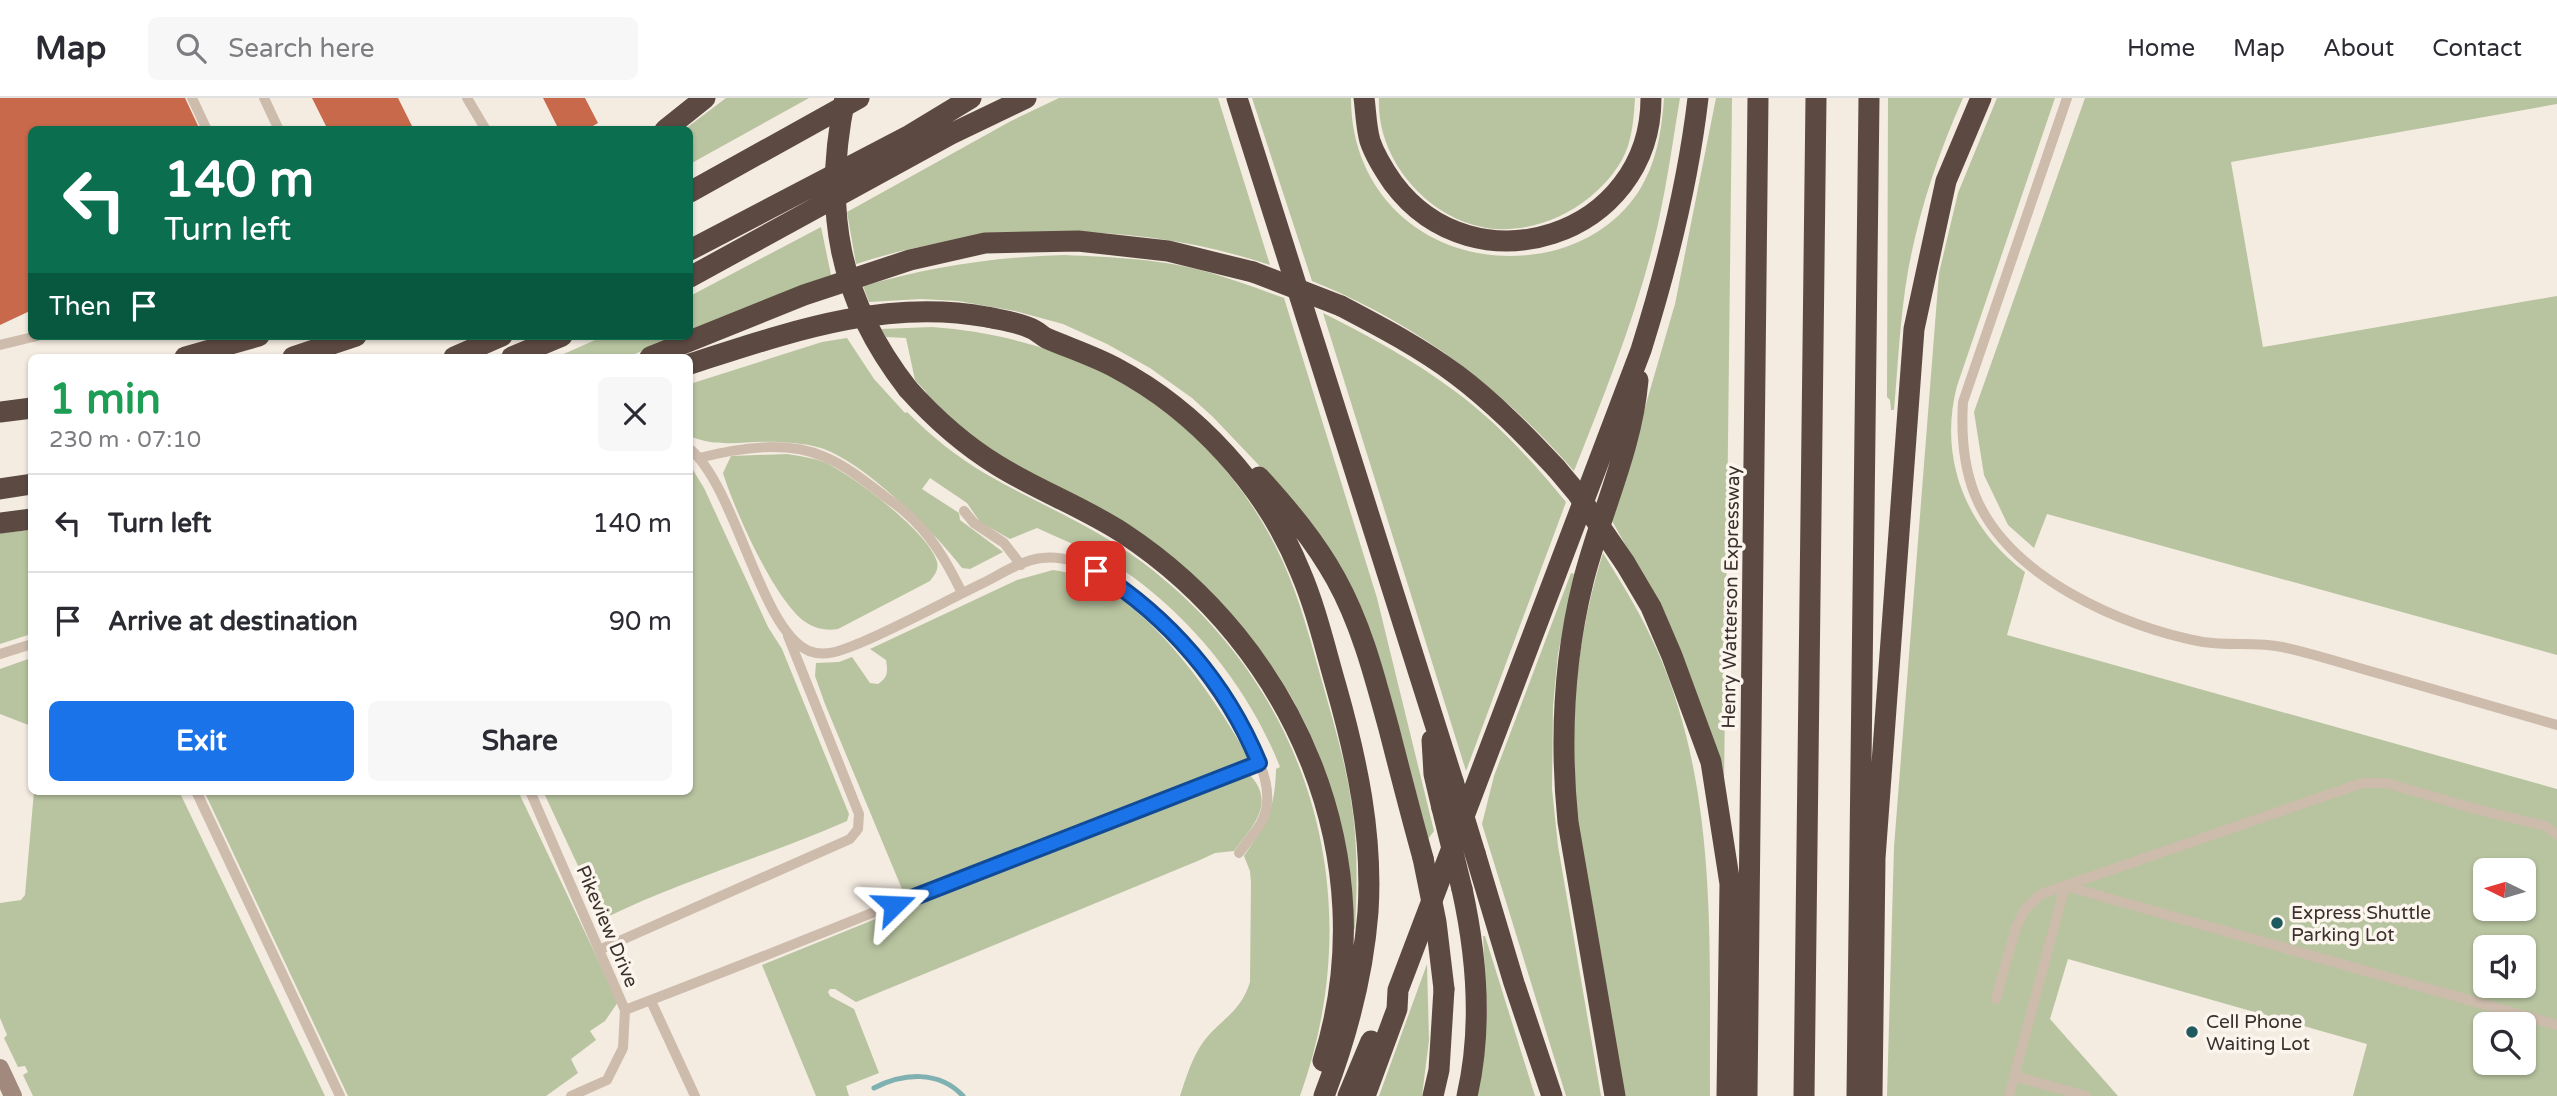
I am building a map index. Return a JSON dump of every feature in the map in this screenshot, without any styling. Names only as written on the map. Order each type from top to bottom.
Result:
[{"type":"highway","points":[[670,126],[705,98]]},
{"type":"highway","points":[[845,98],[837,138],[834,179],[836,220],[843,262],[863,318],[889,365],[949,431],[978,453],[1121,532],[1176,573],[1210,604],[1261,666],[1308,756],[1331,826],[1341,891],[1343,928],[1337,997],[1326,1051],[1311,1096]]},
{"type":"highway","points":[[693,190],[859,98]]},
{"type":"highway","points":[[693,248],[910,135],[971,98]]},
{"type":"highway","points":[[693,275],[951,134],[1026,98]]},
{"type":"highway","points":[[1237,98],[1453,781],[1514,983],[1552,1096]]},
{"type":"highway","points":[[1364,98],[1371,143],[1384,170],[1402,195],[1426,216],[1466,235],[1520,241],[1553,234],[1573,226],[1611,200],[1623,186],[1642,150],[1651,111],[1651,98]]},
{"type":"highway","points":[[1348,1096],[1387,1005],[1398,990],[1641,350],[1670,253],[1685,186],[1699,98]]},
{"type":"highway","name":"Henry Watterson Expressway","points":[[1747,1096],[1758,98]]},
{"type":"highway","points":[[1804,1096],[1816,98]]},
{"type":"highway","points":[[1857,1096],[1869,98]]},
{"type":"highway","points":[[1872,1096],[1875,858],[1914,329],[1946,181],[1981,98]]},
{"type":"highway","points":[[693,340],[804,295],[910,260],[985,243],[1078,241],[1168,251],[1253,272],[1341,306],[1408,342],[1457,375],[1498,410],[1577,493],[1625,563],[1651,607],[1672,656],[1711,762],[1730,884],[1727,1096]]},
{"type":"highway","points":[[693,363],[818,324],[878,313],[953,313],[985,317],[1032,328],[1047,327],[1100,348],[1152,377],[1219,433],[1296,519],[1337,581],[1370,658],[1423,858],[1436,922],[1444,989],[1439,1070],[1433,1096]]},
{"type":"highway","points":[[1032,328],[1045,337],[1118,369],[1152,390],[1212,440],[1254,489],[1300,569],[1353,747],[1363,797],[1368,853],[1368,909],[1357,994],[1324,1096]]},
{"type":"highway","points":[[196,354],[245,340]]},
{"type":"highway","points":[[302,354],[344,340]]},
{"type":"highway","points":[[461,354],[493,340]]},
{"type":"highway","points":[[519,354],[552,340]]},
{"type":"highway","points":[[657,354],[692,340]]},
{"type":"highway","points":[[1615,1096],[1568,822],[1565,733],[1573,633],[1583,582],[1635,415],[1641,350]]},
{"type":"highway","points":[[5,411],[28,406]]},
{"type":"highway","points":[[0,489],[28,485]]},
{"type":"highway","points":[[0,523],[28,520]]},
{"type":"highway","points":[[1429,706],[1434,774],[1462,889],[1476,969],[1476,1031],[1467,1096]]},
{"type":"highway","points":[[1365,1096],[1397,1009],[1398,990]]},
{"type":"main road","points":[[0,1068],[13,1096]]},
{"type":"lane","points":[[192,98],[205,126]]},
{"type":"lane","points":[[264,98],[277,126]]},
{"type":"lane","points":[[467,98],[484,126]]},
{"type":"lane","points":[[2067,98],[1963,402],[1962,444],[1966,469],[1975,496],[2001,537],[2021,558],[2052,581],[2087,602],[2147,627],[2204,642],[2282,647],[2557,725]]},
{"type":"lane","points":[[0,345],[28,338]]},
{"type":"lane","points":[[699,458],[733,450],[778,447],[801,450],[833,461],[903,509],[917,523],[938,548],[962,593]]},
{"type":"lane","points":[[599,950],[850,839],[858,829],[859,814],[787,634],[774,612],[715,485],[693,452]]},
{"type":"lane","points":[[964,511],[974,523],[1004,543],[1021,565]]},
{"type":"lane","points":[[787,634],[810,651],[833,654],[888,631],[962,593],[1041,558],[1066,560],[1096,571],[1130,593],[1174,632],[1212,677],[1236,713],[1267,782],[1267,805],[1261,824],[1239,853]]},
{"type":"lane","points":[[0,654],[28,645]]},
{"type":"lane","points":[[625,1010],[1259,763]]},
{"type":"lane","points":[[1996,999],[2016,926],[2025,909],[2041,894],[2362,783],[2386,783],[2470,808],[2546,826],[2557,835]]},
{"type":"lane","points":[[198,795],[340,1096]]},
{"type":"lane","name":"Pikeview Drive","points":[[532,795],[625,1010],[624,1048],[607,1080],[572,1096]]},
{"type":"lane","points":[[2066,886],[2557,1025]]},
{"type":"lane","points":[[2009,1096],[2066,886]]},
{"type":"lane","points":[[651,1001],[695,1096]]},
{"type":"lane","points":[[2014,1076],[2086,1096]]},
{"type":"green space","points":[[726,98],[809,98],[693,162],[693,126],[689,126]]},
{"type":"green space","points":[[1059,98],[1218,98],[1270,265],[1168,240],[1063,232],[958,240],[856,264],[847,212],[1011,121]]},
{"type":"green space","points":[[1252,98],[1351,98],[1356,138],[1368,173],[1388,202],[1414,226],[1445,243],[1480,253],[1517,256],[1570,246],[1596,233],[1619,215],[1638,193],[1653,161],[1659,140],[1664,98],[1680,98],[1650,256],[1621,349],[1574,471],[1516,412],[1455,360],[1387,317],[1312,281]]},
{"type":"green space","points":[[1379,98],[1635,98],[1628,146],[1618,167],[1602,186],[1580,204],[1546,222],[1522,228],[1496,229],[1472,225],[1450,215],[1412,186],[1387,145]]},
{"type":"green space","points":[[1716,98],[1732,98],[1724,784],[1661,608],[1612,521],[1675,304]]},
{"type":"green space","points":[[1888,98],[1963,98],[1930,183],[1912,249],[1903,306],[1894,410],[1891,410],[1887,397]]},
{"type":"green space","points":[[1997,98],[2055,98],[1957,386],[1952,413],[1951,439],[1955,465],[1973,513],[2004,554],[2025,572],[2007,635],[2557,789],[2557,1096],[2353,1096],[2367,1044],[2068,959],[2050,1019],[2118,1096],[1887,1096],[1894,847],[1939,273],[1958,193]]},
{"type":"green space","points":[[2085,98],[2557,98],[2557,104],[2231,162],[2263,347],[2557,296],[2557,655],[2047,514],[2034,548],[2008,525],[1984,475],[1974,412]]},
{"type":"green space","points":[[821,227],[831,275],[693,331],[693,294]]},
{"type":"green space","points":[[1064,255],[1120,258],[1193,268],[1284,298],[1377,598],[1434,831],[1428,839],[1387,682],[1272,479],[1213,417],[1192,398],[1150,368],[1063,324],[1015,311],[958,301],[921,299],[869,302],[863,286],[963,264]]},
{"type":"green space","points":[[1323,313],[1408,359],[1471,404],[1514,444],[1566,502],[1466,771]]},
{"type":"green space","points":[[932,327],[989,334],[1043,348],[1094,368],[1141,395],[1184,428],[1223,466],[1256,511],[1295,591],[1343,758],[1354,822],[1357,883],[1355,929],[1351,928],[1338,821],[1323,765],[1286,688],[1262,653],[1206,588],[1140,533],[991,452],[928,400],[926,392],[915,380],[906,338],[886,337],[881,329]]},
{"type":"green space","points":[[847,338],[874,379],[905,413],[945,446],[975,467],[1085,526],[1142,562],[1201,613],[1248,671],[1285,735],[1311,803],[1326,874],[1329,947],[1321,1022],[1300,1096],[1180,1096],[1200,1047],[1210,1033],[1236,1008],[1250,982],[1251,883],[1244,856],[1268,816],[1274,796],[1276,769],[1280,767],[1238,687],[1220,662],[1179,616],[1133,577],[1086,550],[1037,528],[1010,539],[980,522],[967,503],[930,478],[922,489],[959,513],[960,520],[1003,552],[970,569],[962,568],[935,536],[898,500],[857,468],[821,448],[779,442],[712,442],[693,437],[693,383],[822,342]]},
{"type":"green space","points":[[595,340],[670,340],[635,354],[564,354]]},
{"type":"green space","points":[[787,454],[824,462],[870,491],[905,521],[931,550],[937,562],[937,570],[930,581],[838,629],[814,627],[795,613],[782,597],[758,554],[736,509],[723,473],[731,456]]},
{"type":"green space","points":[[693,470],[704,488],[768,627],[782,649],[849,814],[847,821],[663,892],[603,919],[545,795],[693,795]]},
{"type":"green space","points":[[28,530],[28,635],[0,644],[0,533]]},
{"type":"green space","points":[[1603,553],[1639,613],[1657,650],[1677,703],[1691,758],[1701,814],[1706,870],[1710,1096],[1624,1096],[1579,841],[1574,784],[1576,684],[1587,617]]},
{"type":"green space","points":[[1053,570],[1084,578],[1113,594],[1141,616],[1191,671],[1213,700],[1248,757],[1237,766],[893,901],[891,894],[902,889],[825,704],[815,676],[816,663],[839,662],[852,657],[870,683],[878,684],[886,674],[886,660],[870,649],[1017,580]]},
{"type":"green space","points":[[1571,573],[1574,574],[1558,654],[1553,706],[1552,789],[1558,846],[1601,1096],[1566,1096],[1482,824],[1494,776]]},
{"type":"green space","points":[[28,659],[28,725],[0,714],[0,669]]},
{"type":"green space","points":[[1248,773],[1257,784],[1262,804],[1255,823],[1234,851],[1215,853],[856,1002],[835,989],[830,989],[830,996],[854,1009],[879,1073],[846,1086],[849,1096],[816,1096],[762,965],[1110,824]]},
{"type":"green space","points":[[34,795],[181,795],[325,1096],[33,1096],[23,1075],[28,1072],[25,1066],[18,1067],[4,1038],[7,1035],[0,1018],[0,903],[21,900],[25,895]]},
{"type":"green space","points":[[206,795],[520,795],[618,1002],[605,1021],[590,1031],[596,1040],[571,1059],[578,1073],[546,1096],[348,1096]]},
{"type":"green space","points":[[1483,936],[1535,1096],[1476,1096],[1487,1013]]},
{"type":"green space","points":[[1427,964],[1429,1040],[1422,1096],[1379,1096]]},
{"type":"building","points":[[0,98],[185,98],[198,126],[28,126],[28,312],[0,325]]},
{"type":"building","points":[[312,98],[398,98],[412,126],[326,126]]},
{"type":"building","points":[[543,98],[585,98],[598,123],[593,126],[557,126]]},
{"type":"waterway","points":[[874,1088],[897,1079],[932,1078],[963,1096]]},
{"type":"place","name":"Express Shuttle Parking Lot","points":[[2277,923]]},
{"type":"place","name":"Cell Phone Waiting Lot","points":[[2192,1032]]},
{"type":"route","points":[[894,905],[1259,763],[1236,713],[1212,677],[1174,632],[1130,593],[1096,571]]}]
